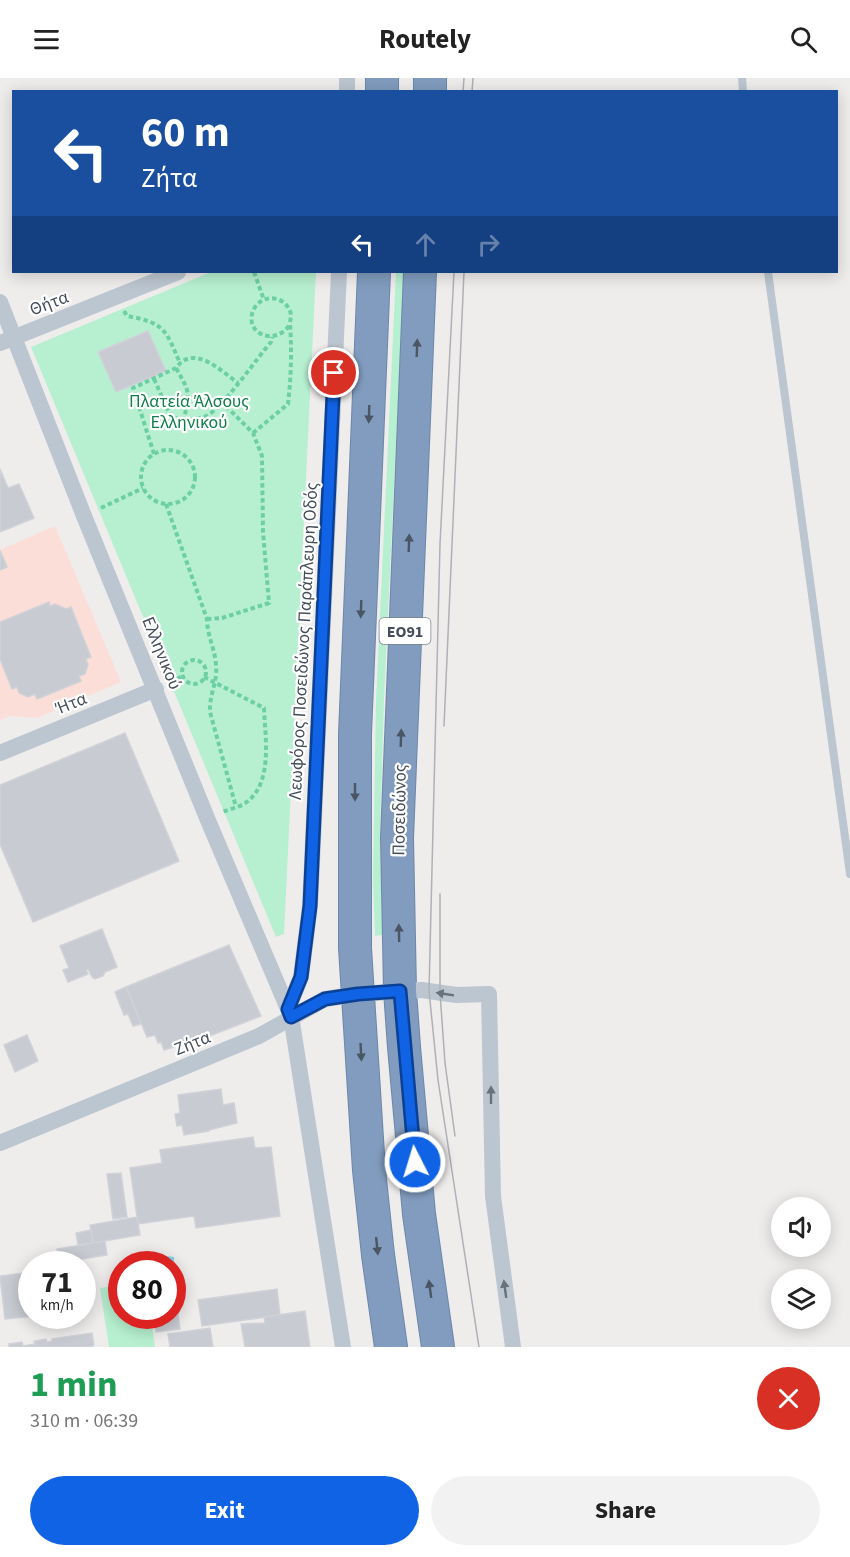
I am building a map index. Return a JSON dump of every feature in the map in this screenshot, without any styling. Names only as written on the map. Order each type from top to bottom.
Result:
[{"type":"highway","name":"ΕΟ91","points":[[374,273],[355,734],[355,922],[369,1170],[391,1347]]},
{"type":"highway","name":"Ποσειδώνος","points":[[420,273],[397,838],[400,991],[419,1215],[438,1347]]},
{"type":"street","name":"Θήτα","points":[[7,340],[176,273]]},
{"type":"street","name":"Λεωφόρος Ποσειδώνος Παράπλευρη Οδός","points":[[290,1013],[301,977],[310,906],[339,273]]},
{"type":"street","name":"Ελληνικού","points":[[0,302],[7,340],[84,516],[207,818],[290,1013]]},
{"type":"street","name":"Ήτα","points":[[0,753],[156,689]]},
{"type":"street","points":[[400,991],[422,990],[456,995],[489,994],[493,1196],[513,1347]]},
{"type":"street","name":"Ζήτα","points":[[0,1143],[259,1036],[290,1013],[325,999],[400,991]]},
{"type":"street","points":[[290,1013],[343,1347]]},
{"type":"lane","points":[[768,273],[850,874]]},
{"type":"path","points":[[254,273],[264,300]]},
{"type":"path","points":[[117,297],[127,316],[149,320],[167,334],[180,363]]},
{"type":"path","points":[[253,433],[288,404],[291,342],[290,324],[289,309],[285,303],[278,299],[264,300],[257,304],[252,318],[258,332],[272,337],[280,335],[290,324]]},
{"type":"path","points":[[154,379],[171,417],[196,419],[209,414],[222,402],[271,342],[272,337]]},
{"type":"path","points":[[154,454],[133,388],[192,358],[201,358],[211,363],[238,382]]},
{"type":"path","points":[[176,368],[186,382],[188,391],[184,419]]},
{"type":"path","points":[[207,619],[222,618],[269,603],[263,532],[262,456],[253,433],[222,402]]},
{"type":"path","points":[[162,450],[179,453],[192,465],[194,483],[185,498],[166,504],[152,499],[143,488],[140,476],[142,467],[154,454],[162,450]]},
{"type":"path","points":[[84,516],[143,488]]},
{"type":"path","points":[[166,504],[207,619],[216,664],[215,682],[209,699],[210,712],[236,807]]},
{"type":"path","points":[[197,661],[205,669],[204,677],[198,683],[187,682],[182,673],[183,667],[186,663],[197,661]]},
{"type":"path","points":[[204,677],[264,708],[265,770],[252,797],[246,803],[207,818]]},
{"type":"shaded area","points":[[55,526],[121,682],[37,718],[10,716],[0,720],[0,550]]},
{"type":"green space","name":"Πλατεία Άλσους Ελληνικού","points":[[209,273],[316,273],[284,934],[276,937],[31,347]]},
{"type":"green space","points":[[396,273],[404,273],[384,700],[380,833],[382,935],[375,936],[373,880],[376,700]]},
{"type":"green space","points":[[108,1287],[108,1329],[153,1329],[155,1347],[109,1347],[100,1288]]},
{"type":"building","points":[[148,331],[166,371],[116,392],[98,352]]},
{"type":"building","points":[[0,469],[8,488],[19,484],[34,518],[0,532]]},
{"type":"building","points":[[0,550],[7,567],[0,570]]},
{"type":"building","points":[[49,602],[50,606],[55,604],[66,609],[71,607],[91,657],[86,659],[88,665],[85,674],[79,676],[81,681],[37,699],[35,694],[28,697],[19,693],[17,687],[12,689],[0,659],[0,622]]},
{"type":"building","points":[[125,733],[179,861],[33,922],[0,844],[0,785]]},
{"type":"building","points":[[102,929],[117,967],[95,979],[88,969],[86,970],[88,974],[68,982],[63,970],[69,968],[60,946]]},
{"type":"building","points":[[229,945],[261,1016],[164,1050],[155,1035],[147,1037],[126,987]]},
{"type":"building","points":[[126,987],[141,1024],[133,1026],[128,1014],[124,1015],[115,992]]},
{"type":"building","points":[[27,1035],[38,1061],[15,1072],[4,1045]]},
{"type":"building","points":[[221,1089],[223,1105],[234,1103],[237,1123],[184,1135],[182,1125],[177,1126],[175,1114],[180,1113],[178,1095]]},
{"type":"building","points":[[253,1137],[255,1148],[271,1147],[280,1216],[196,1228],[194,1216],[138,1224],[130,1168],[162,1163],[160,1150]]},
{"type":"building","points":[[121,1173],[127,1217],[113,1219],[107,1174]]},
{"type":"building","points":[[137,1217],[140,1235],[93,1243],[90,1225]]},
{"type":"building","points":[[91,1230],[93,1243],[78,1245],[76,1233]]},
{"type":"building","points":[[105,1241],[107,1255],[96,1257],[96,1251],[57,1251],[57,1249]]},
{"type":"building","points":[[18,1274],[18,1318],[5,1319],[0,1276]]},
{"type":"building","points":[[277,1289],[280,1315],[202,1326],[198,1300]]},
{"type":"building","points":[[305,1311],[310,1347],[245,1347],[241,1324],[265,1323],[264,1317]]},
{"type":"building","points":[[210,1328],[213,1347],[170,1347],[168,1334]]},
{"type":"building","points":[[156,1329],[180,1329],[156,1332]]},
{"type":"building","points":[[92,1333],[94,1345],[91,1347],[9,1347],[9,1344],[22,1342],[23,1346],[35,1344],[34,1341],[46,1339],[47,1342],[52,1339]]},
{"type":"tram line","points":[[463,90],[464,78]]},
{"type":"tram line","points":[[472,90],[473,78]]},
{"type":"tram line","points":[[454,273],[440,544],[429,991],[438,1080],[479,1347]]},
{"type":"tram line","points":[[444,726],[464,273]]},
{"type":"tram line","points":[[440,894],[440,993],[445,1063],[455,1136]]},
{"type":"route","points":[[334,373],[310,906],[301,977],[288,1009],[291,1017],[325,999],[400,991],[415,1162]]}]
